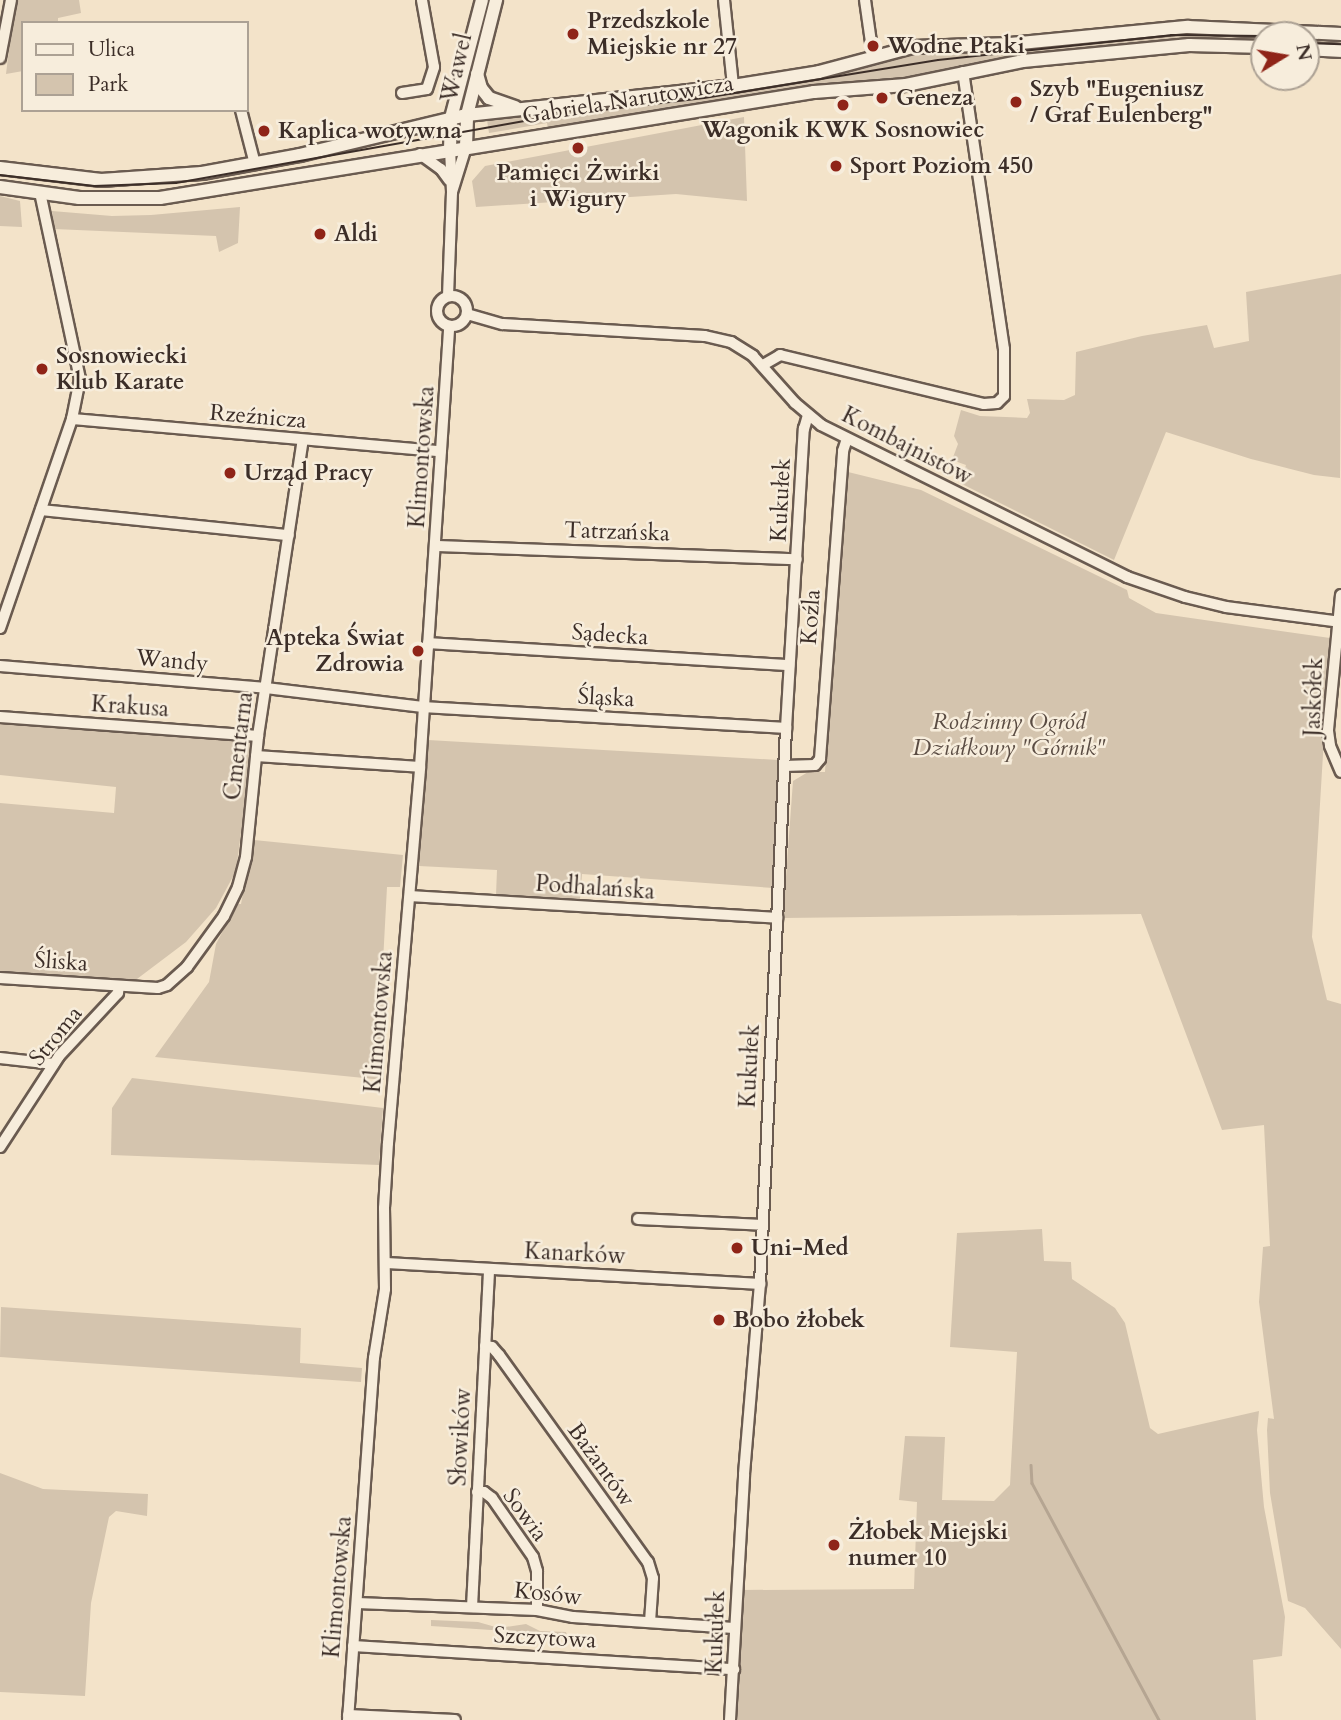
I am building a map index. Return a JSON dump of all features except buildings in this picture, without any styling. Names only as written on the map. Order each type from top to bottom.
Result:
[{"type":"street","points":[[0,58],[11,0]]},
{"type":"street","points":[[402,93],[427,89],[434,67],[422,0]]},
{"type":"street","name":"Wawel","points":[[450,149],[451,118],[482,0]]},
{"type":"street","name":"Wawel","points":[[466,147],[467,115],[496,0]]},
{"type":"street","points":[[724,0],[733,86]]},
{"type":"street","points":[[865,0],[873,56]]},
{"type":"street","name":"Gabriela Narutowicza","points":[[0,168],[101,180],[156,178],[255,164],[467,115],[733,86],[819,72],[913,47],[1010,44],[1188,27],[1341,33]]},
{"type":"street","name":"Gabriela Narutowicza","points":[[0,187],[92,198],[160,198],[814,92],[906,85],[1023,61],[1189,45],[1250,47]]},
{"type":"street","points":[[1320,50],[1341,51]]},
{"type":"street","name":"Gabriela Narutowicza","points":[[476,71],[481,88],[489,98],[519,108]]},
{"type":"street","points":[[763,365],[774,356],[784,356],[984,404],[997,403],[1004,396],[1006,381],[1000,321],[963,72]]},
{"type":"street","points":[[242,112],[255,164]]},
{"type":"street","points":[[448,296],[452,192],[466,147]]},
{"type":"street","points":[[450,149],[449,180],[452,192]]},
{"type":"street","points":[[419,154],[440,169],[449,180]]},
{"type":"street","points":[[0,628],[72,419],[80,379],[40,193]]},
{"type":"street","points":[[448,296],[463,299],[467,314],[460,324],[449,326],[442,322],[437,310],[440,301],[448,296]]},
{"type":"street","name":"Kombajnistów","points":[[467,314],[516,326],[717,338],[737,345],[763,365],[808,415],[847,439],[1135,580],[1226,607],[1339,622]]},
{"type":"street","name":"Klimontowska","points":[[348,1717],[376,1341],[387,1263],[384,1208],[388,1143],[420,767],[449,326]]},
{"type":"street","name":"Kukułek","points":[[730,1720],[734,1628],[760,1284],[789,665],[804,429],[808,415]]},
{"type":"street","name":"Rzeźnicza","points":[[72,419],[441,452]]},
{"type":"street","name":"Koźla","points":[[785,766],[815,765],[820,759],[843,451],[847,439]]},
{"type":"street","name":"Cmentarna","points":[[119,986],[149,988],[167,985],[206,945],[238,887],[246,857],[258,736],[303,440]]},
{"type":"street","points":[[41,510],[289,535]]},
{"type":"street","name":"Tatrzańska","points":[[436,546],[797,559]]},
{"type":"street","name":"Jaskółek","points":[[1341,595],[1328,731],[1330,746],[1341,772]]},
{"type":"street","name":"Sądecka","points":[[428,643],[789,665]]},
{"type":"street","name":"Wandy","points":[[0,666],[265,688],[423,707]]},
{"type":"street","name":"Śląska","points":[[423,707],[786,728]]},
{"type":"street","name":"Krakusa","points":[[0,717],[258,736]]},
{"type":"street","points":[[256,755],[420,767]]},
{"type":"street","name":"Podhalańska","points":[[410,896],[777,918]]},
{"type":"street","name":"Śliska","points":[[0,978],[119,986]]},
{"type":"street","name":"Stroma","points":[[0,1147],[54,1064],[118,993],[119,986]]},
{"type":"street","points":[[0,1058],[54,1064]]},
{"type":"street","points":[[638,1219],[763,1225]]},
{"type":"street","name":"Kanarków","points":[[387,1263],[760,1284]]},
{"type":"street","name":"Słowików","points":[[472,1607],[489,1269]]},
{"type":"street","name":"Bażantów","points":[[485,1346],[492,1347],[499,1356],[648,1562],[653,1578],[650,1622]]},
{"type":"street","name":"Sowia","points":[[477,1492],[484,1492],[492,1498],[533,1558],[537,1571],[537,1610]]},
{"type":"street","name":"Kosów","points":[[357,1604],[537,1610],[573,1617],[734,1628]]},
{"type":"street","name":"Szczytowa","points":[[353,1646],[734,1669]]},
{"type":"street","points":[[348,1717],[455,1720]]},
{"type":"green space","points":[[15,0],[79,0],[81,13],[58,18],[58,21],[21,21],[21,71],[6,74]]},
{"type":"green space","points":[[1185,32],[1250,34],[1250,42],[1224,41],[548,130],[547,123],[489,133],[487,120],[920,51]]},
{"type":"green space","points":[[744,117],[747,201],[676,194],[476,207],[472,181],[485,166]]},
{"type":"green space","points":[[0,196],[20,201],[22,227],[0,226]]},
{"type":"green space","points":[[240,207],[238,243],[219,252],[216,236],[54,229],[52,211],[112,216]]},
{"type":"green space","points":[[1341,274],[1340,478],[1314,475],[1251,459],[1166,432],[1114,560],[960,483],[966,465],[952,460],[958,444],[954,436],[961,410],[980,416],[1027,418],[1030,413],[1027,399],[1064,400],[1075,395],[1076,352],[1142,336],[1207,325],[1214,348],[1249,341],[1246,292]]},
{"type":"green space","name":"Rodzinny Ogród Działkowy \"Górnik\"","points":[[844,471],[921,490],[1127,590],[1129,598],[1156,613],[1330,638],[1312,937],[1327,1000],[1341,1004],[1341,1649],[1305,1608],[1288,1601],[1270,1493],[1267,1430],[1268,1418],[1274,1419],[1259,1302],[1263,1247],[1270,1246],[1264,1125],[1222,1130],[1141,914],[783,918],[793,781],[808,772],[825,772]]},
{"type":"green space","points":[[0,720],[253,740],[236,871],[216,908],[186,942],[133,982],[21,974],[0,975],[0,803],[114,813],[116,787],[0,775]]},
{"type":"green space","points":[[428,740],[778,760],[773,888],[582,874],[580,900],[496,895],[497,870],[419,866]]},
{"type":"green space","points":[[253,840],[403,855],[400,887],[387,887],[383,962],[384,1080],[155,1057],[209,982],[216,944],[237,904],[241,904]]},
{"type":"green space","points":[[132,1078],[383,1108],[379,1165],[111,1155],[112,1108]]},
{"type":"green space","points":[[1042,1229],[1044,1261],[1071,1262],[1072,1279],[1115,1308],[1125,1323],[1150,1428],[1158,1434],[1259,1411],[1257,1430],[1264,1507],[1285,1617],[1282,1656],[1253,1660],[1256,1720],[735,1720],[741,1590],[914,1589],[917,1502],[899,1500],[905,1436],[945,1437],[942,1500],[994,1501],[1010,1485],[1017,1352],[950,1347],[957,1233]]},
{"type":"green space","points":[[1,1307],[301,1328],[300,1363],[362,1368],[361,1382],[0,1357]]},
{"type":"green space","points":[[0,1473],[43,1489],[148,1494],[147,1516],[116,1511],[109,1517],[91,1603],[85,1696],[0,1692]]},
{"type":"green space","points":[[431,1620],[478,1622],[499,1628],[526,1624],[540,1631],[566,1632],[567,1635],[431,1626]]},
{"type":"waterway","points":[[1031,1465],[1032,1483],[1159,1720]]},
{"type":"tram line","points":[[0,175],[94,186],[176,183],[551,116],[704,98],[938,60],[1171,35],[1250,36]]},
{"type":"tram line","points":[[1320,43],[1341,44]]},
{"type":"place","name":"Przedszkole Miejskie nr 27","points":[[573,34]]},
{"type":"place","name":"Wodne Ptaki","points":[[873,46]]},
{"type":"place","name":"Geneza","points":[[882,98]]},
{"type":"place","name":"Szyb \"Eugeniusz / Graf Eulenberg\"","points":[[1016,102]]},
{"type":"place","name":"Wagonik KWK Sosnowiec","points":[[843,105]]},
{"type":"place","name":"Kaplica wotywna","points":[[264,131]]},
{"type":"place","name":"Pamięci Żwirki i Wigury","points":[[578,148]]},
{"type":"place","name":"Sport Poziom 450","points":[[836,166]]},
{"type":"place","name":"Aldi","points":[[320,234]]},
{"type":"place","name":"Sosnowiecki Klub Karate","points":[[42,369]]},
{"type":"place","name":"Urząd Pracy","points":[[230,473]]},
{"type":"place","name":"Apteka Świat Zdrowia","points":[[418,651]]},
{"type":"place","name":"Uni-Med","points":[[737,1248]]},
{"type":"place","name":"Bobo żłobek","points":[[719,1320]]},
{"type":"place","name":"Żłobek Miejski numer 10","points":[[834,1545]]}]
